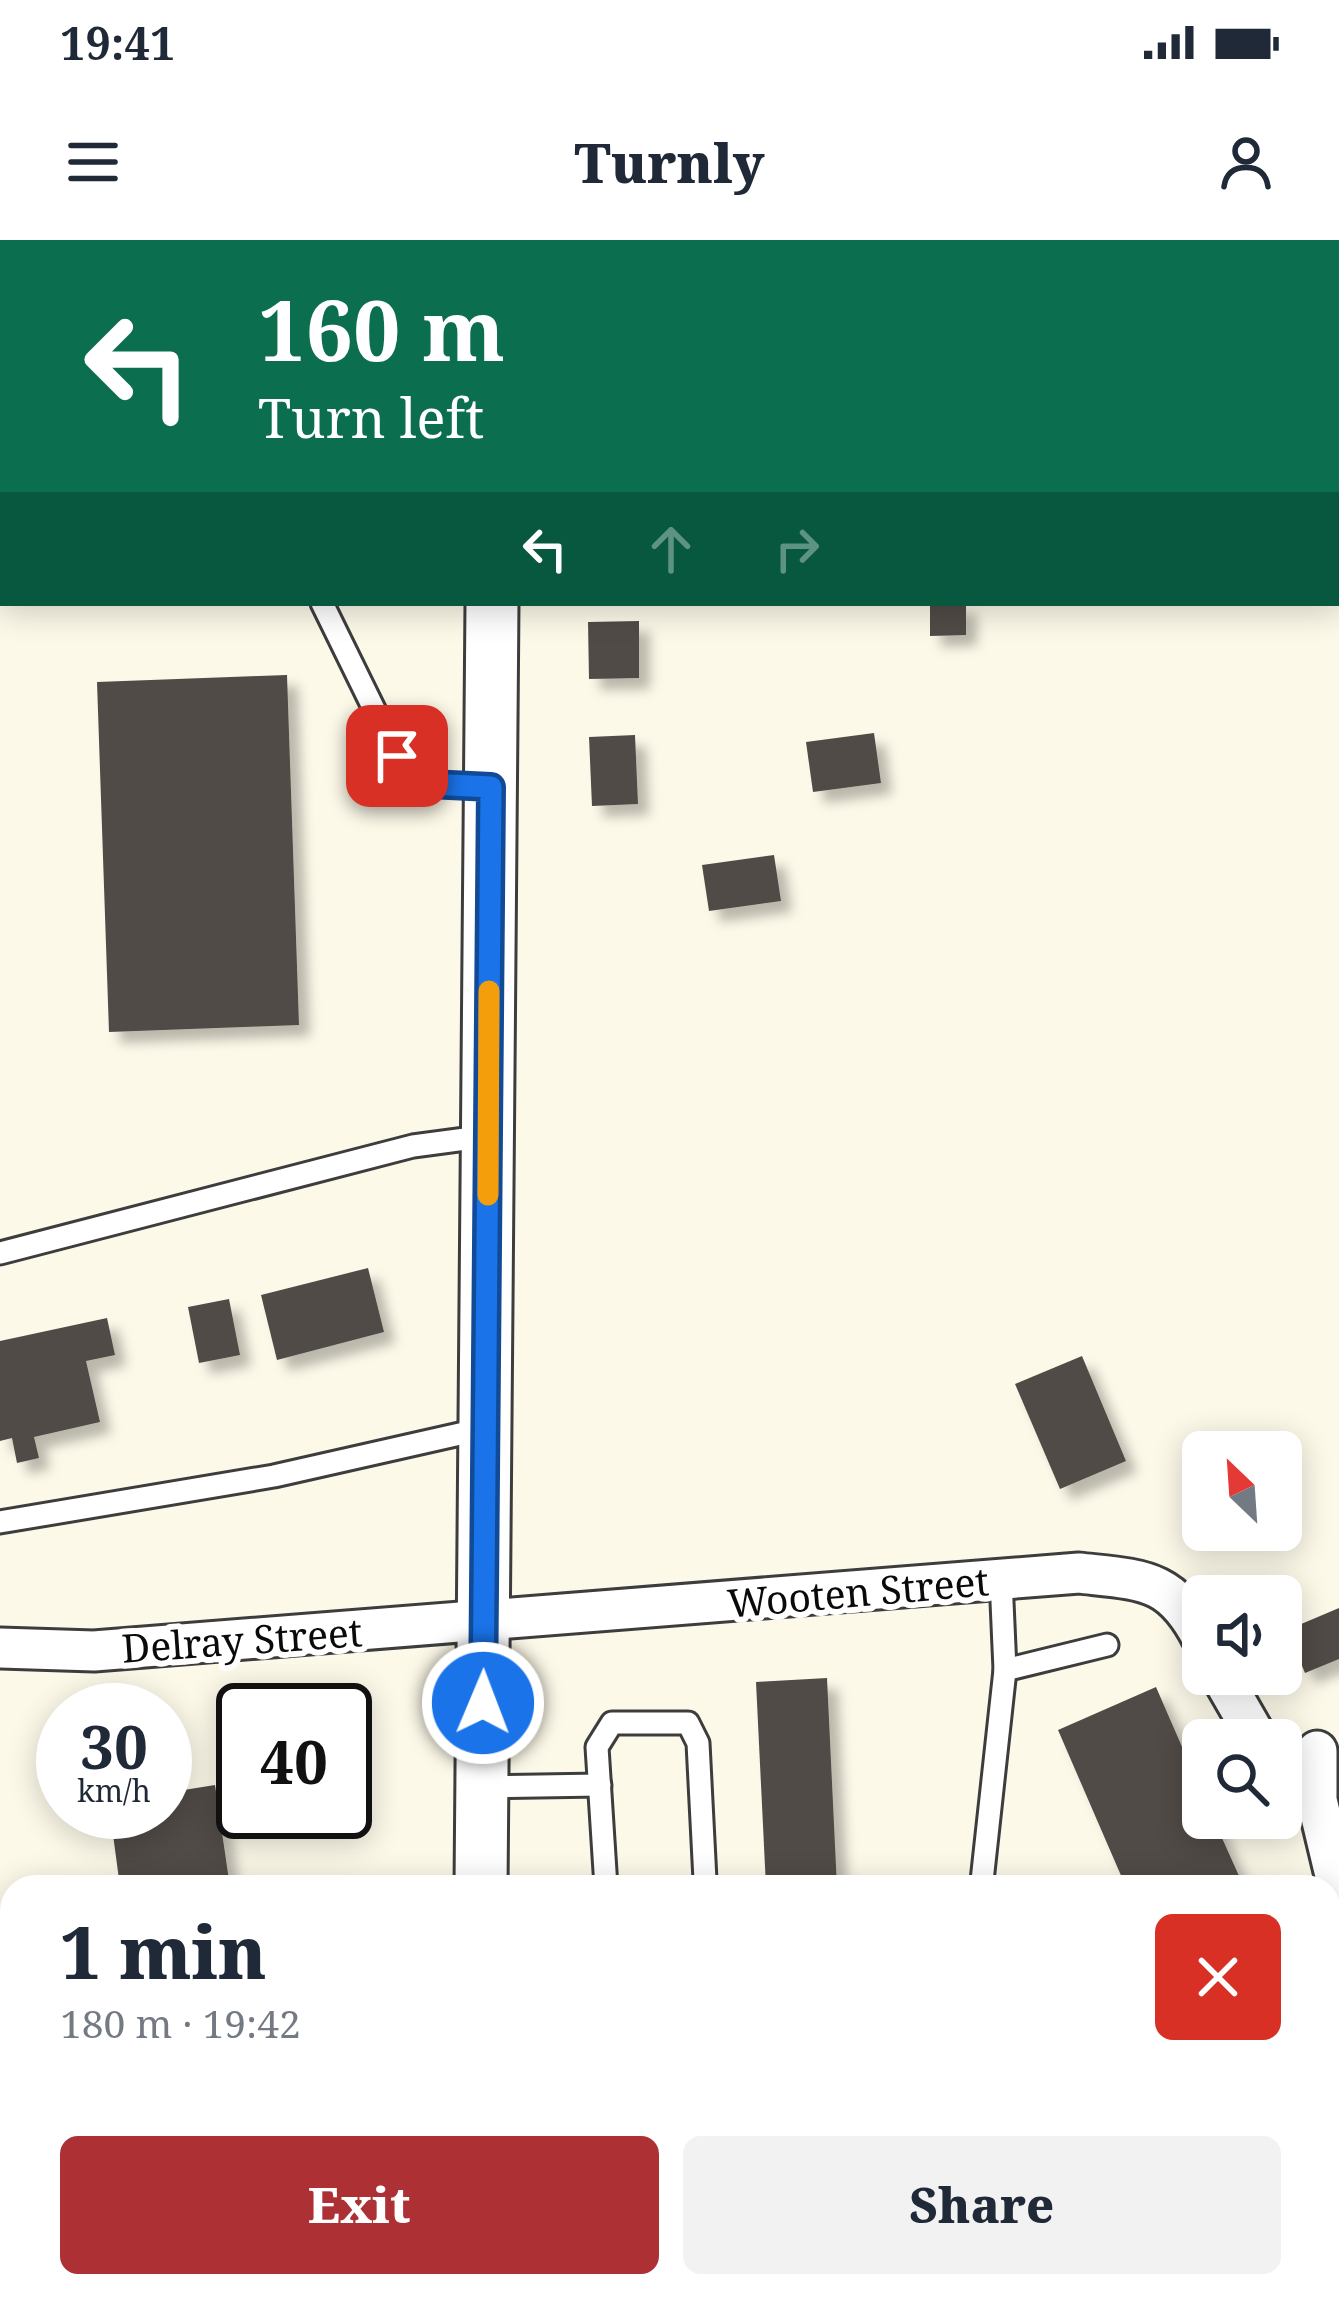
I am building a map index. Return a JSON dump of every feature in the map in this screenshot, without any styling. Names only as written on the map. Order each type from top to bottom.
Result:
[{"type":"street","points":[[482,1875],[492,606]]},
{"type":"street","name":"Wooten Street","points":[[484,1620],[1079,1573],[1149,1580],[1182,1602]]},
{"type":"street","name":"Delray Street","points":[[0,1648],[94,1651],[484,1620]]},
{"type":"street","points":[[1312,1748],[1319,1815],[1335,1875]]},
{"type":"lane","points":[[323,606],[397,756],[413,774],[429,784],[491,787]]},
{"type":"lane","points":[[0,1253],[412,1146],[488,1136]]},
{"type":"lane","points":[[0,1522],[274,1476],[485,1429]]},
{"type":"lane","points":[[983,1875],[1005,1670],[1001,1580]]},
{"type":"lane","points":[[1005,1670],[1107,1645]]},
{"type":"lane","points":[[605,1875],[597,1748],[612,1723],[688,1723],[698,1743],[705,1875]]},
{"type":"lane","points":[[482,1787],[599,1785]]},
{"type":"building","points":[[930,606],[966,606],[966,635],[930,636]]},
{"type":"building","points":[[639,621],[639,678],[589,679],[588,622]]},
{"type":"building","points":[[287,675],[299,1025],[109,1032],[97,682]]},
{"type":"building","points":[[874,733],[881,783],[813,792],[806,742]]},
{"type":"building","points":[[635,735],[638,804],[592,806],[589,737]]},
{"type":"building","points":[[774,855],[781,901],[709,911],[702,865]]},
{"type":"building","points":[[368,1268],[384,1332],[277,1360],[261,1295]]},
{"type":"building","points":[[229,1299],[240,1355],[199,1363],[188,1307]]},
{"type":"building","points":[[107,1318],[115,1355],[86,1361],[100,1422],[34,1437],[39,1458],[17,1463],[12,1438],[0,1441],[0,1341]]},
{"type":"building","points":[[1082,1356],[1126,1461],[1060,1489],[1015,1384]]},
{"type":"building","points":[[1339,1608],[1339,1659],[1305,1673],[1302,1624]]},
{"type":"building","points":[[827,1678],[836,1875],[765,1875],[756,1682]]},
{"type":"building","points":[[1156,1687],[1182,1747],[1182,1839],[1222,1839],[1239,1875],[1121,1875],[1058,1730]]},
{"type":"building","points":[[215,1785],[216,1839],[223,1839],[228,1875],[118,1875],[114,1839],[192,1839],[192,1789]]},
{"type":"slow traffic","points":[[488,1195],[489,991]]},
{"type":"route","points":[[397,756],[429,784],[491,787],[483,1703]]}]
